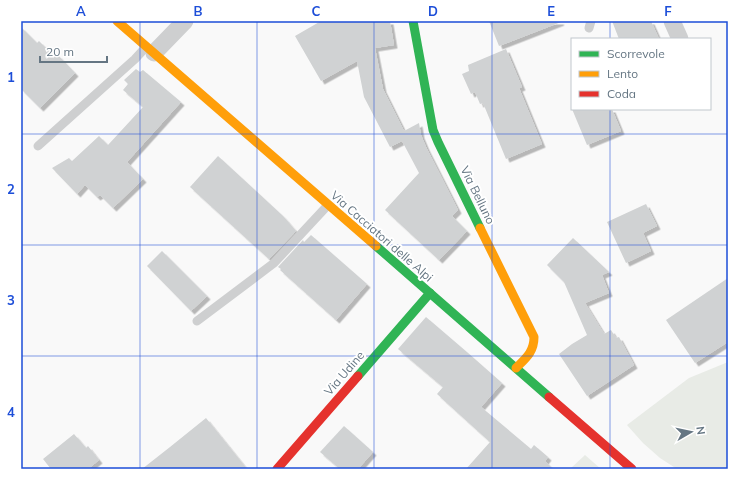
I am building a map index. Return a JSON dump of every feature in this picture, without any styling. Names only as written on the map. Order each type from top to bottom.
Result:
[{"type":"street","name":"Via Cacciatori delle Alpi","points":[[117,21],[632,469]]},
{"type":"street","points":[[150,50],[186,21]]},
{"type":"street","name":"Via Belluno","points":[[413,21],[434,130],[438,142],[534,337],[534,344],[531,351],[516,368]]},
{"type":"street","points":[[672,21],[680,38]]},
{"type":"street","name":"Via Udine","points":[[277,469],[430,293]]},
{"type":"lane","points":[[38,146],[135,59],[150,50]]},
{"type":"lane","points":[[197,320],[274,263],[328,204]]},
{"type":"shaded area","points":[[728,362],[728,469],[677,469],[660,458],[643,443],[627,425],[689,378]]},
{"type":"shaded area","points":[[585,455],[601,469],[570,469]]},
{"type":"building","points":[[321,21],[390,21],[394,45],[375,48],[383,89],[404,131],[419,123],[421,135],[426,147],[458,210],[452,216],[467,231],[439,260],[385,210],[419,173],[402,141],[390,147],[364,97],[357,61],[321,81],[295,36]]},
{"type":"building","points":[[489,21],[560,21],[561,22],[499,46]]},
{"type":"building","points":[[612,21],[651,21],[659,38],[619,38]]},
{"type":"building","points":[[21,27],[37,43],[39,41],[55,57],[58,55],[75,73],[40,108],[21,89]]},
{"type":"building","points":[[506,49],[522,87],[519,88],[542,144],[506,159],[483,103],[480,104],[475,92],[471,94],[462,74],[469,71],[468,65]]},
{"type":"building","points":[[136,69],[140,72],[143,70],[181,102],[127,162],[143,179],[113,208],[100,195],[97,197],[85,185],[77,194],[52,168],[69,158],[72,161],[99,136],[108,145],[143,107],[123,90],[128,84],[124,80]]},
{"type":"building","points":[[572,110],[612,110],[621,131],[587,145]]},
{"type":"building","points":[[218,156],[283,216],[296,231],[269,259],[190,187]]},
{"type":"building","points":[[646,204],[657,226],[643,233],[651,251],[626,263],[607,222]]},
{"type":"building","points":[[311,235],[367,284],[336,320],[278,267],[303,240],[304,242]]},
{"type":"building","points":[[573,238],[609,272],[602,275],[609,293],[585,303],[604,334],[611,330],[616,338],[619,337],[634,365],[587,396],[559,354],[587,335],[564,282],[547,265]]},
{"type":"building","points":[[162,251],[207,296],[191,311],[147,266]]},
{"type":"building","points":[[728,278],[728,342],[695,363],[666,320]]},
{"type":"building","points":[[426,317],[502,383],[481,407],[531,449],[534,445],[548,457],[545,461],[553,469],[466,469],[490,442],[437,394],[443,387],[398,349]]},
{"type":"building","points":[[206,418],[247,469],[142,469],[170,447]]},
{"type":"building","points":[[344,426],[373,452],[358,469],[340,469],[320,452]]},
{"type":"building","points":[[74,434],[86,448],[88,446],[99,460],[88,469],[51,469],[43,459]]},
{"type":"traffic: fast","points":[[413,21],[433,130],[480,228]]},
{"type":"traffic: fast","points":[[376,246],[549,397]]},
{"type":"traffic: fast","points":[[358,376],[430,293]]},
{"type":"traffic: slow","points":[[117,21],[376,246]]},
{"type":"traffic: slow","points":[[480,228],[534,337],[531,351],[516,368]]},
{"type":"traffic: jam","points":[[277,469],[358,376]]},
{"type":"traffic: jam","points":[[549,397],[632,469]]}]
